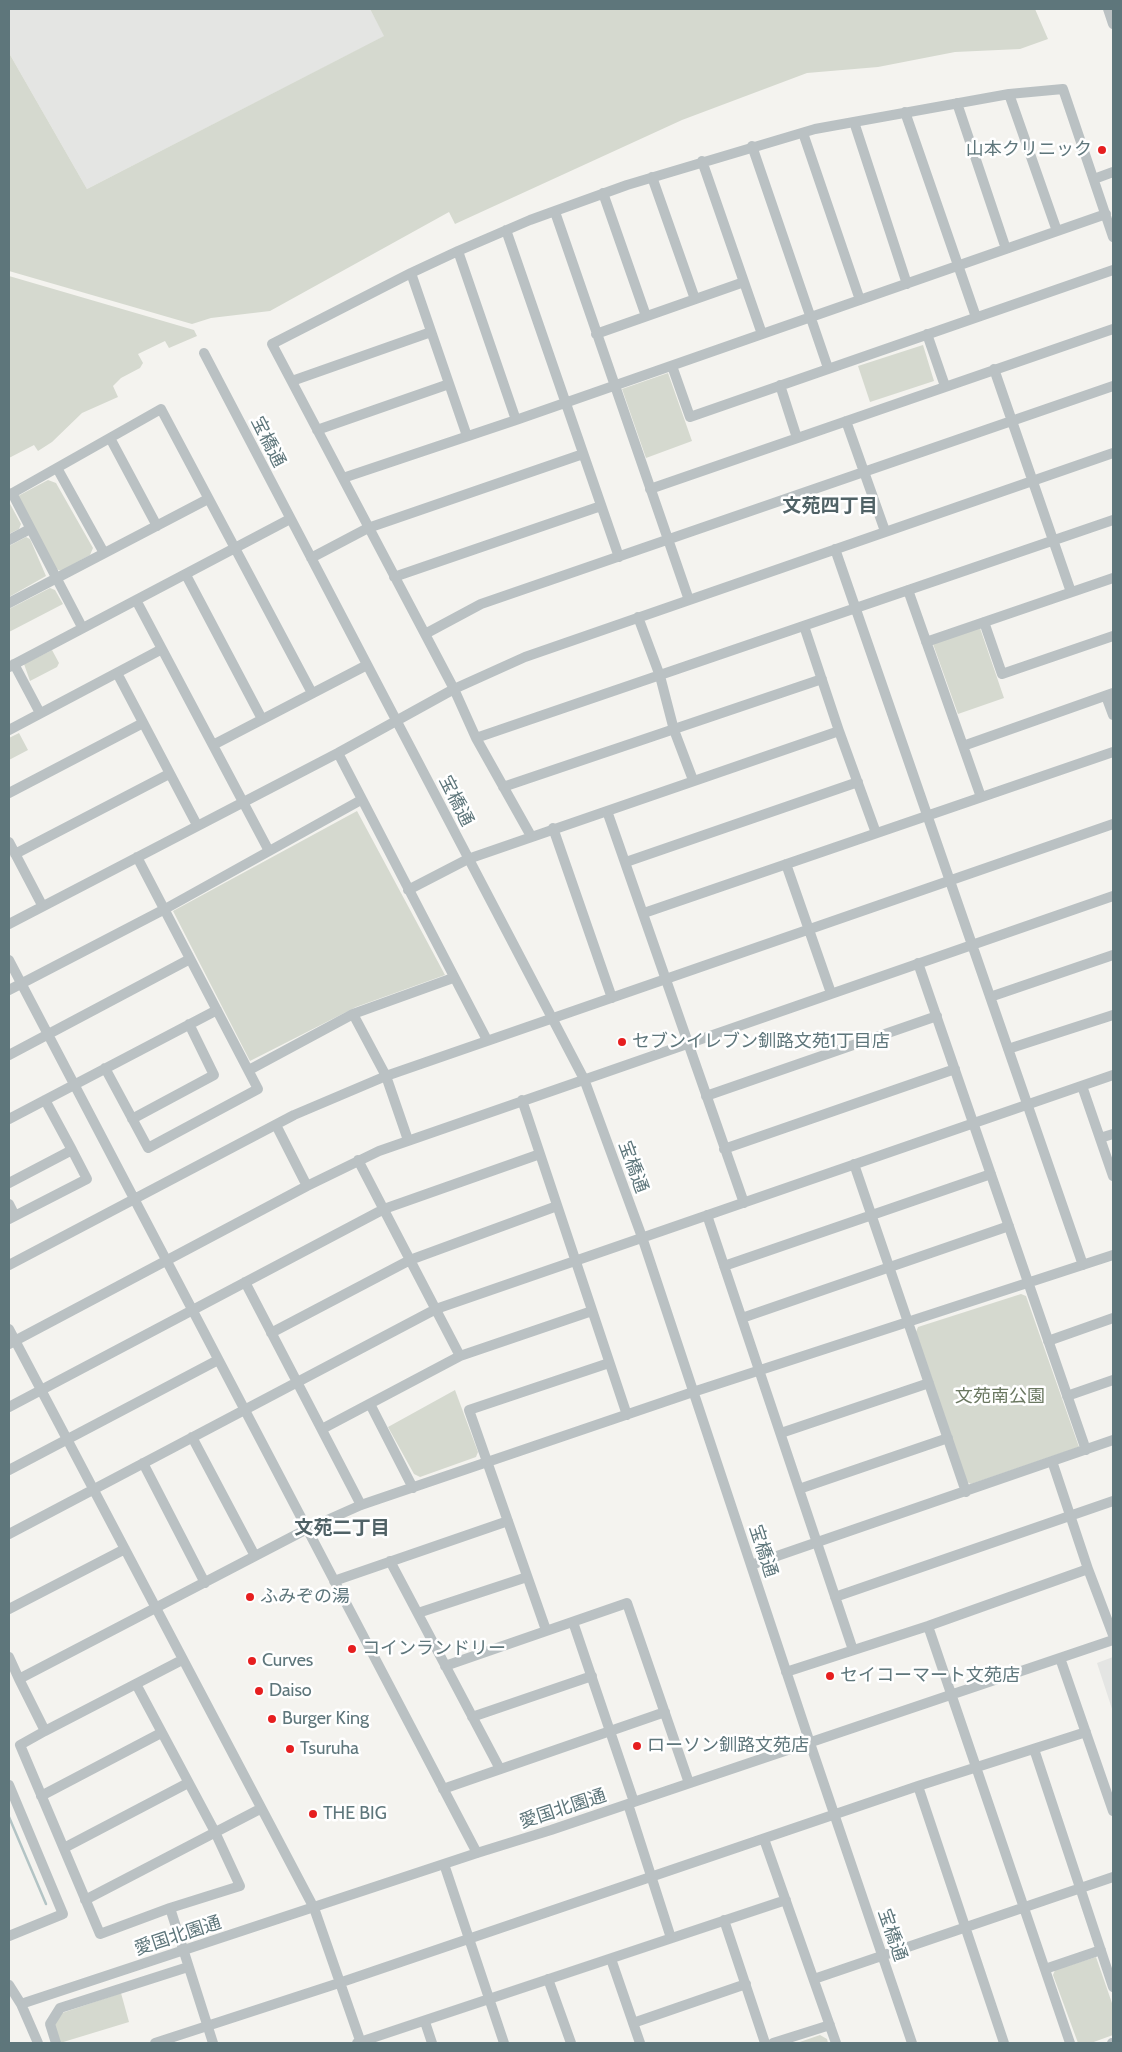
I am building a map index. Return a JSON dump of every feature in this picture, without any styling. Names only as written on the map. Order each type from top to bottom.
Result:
[{"type":"street","points":[[1108,9],[1113,24]]},
{"type":"street","points":[[531,836],[476,738],[454,689],[272,344],[411,273],[506,230],[603,193],[752,146],[803,133],[905,112],[1009,94],[1063,90],[1113,237]]},
{"type":"street","points":[[1009,94],[1057,231]]},
{"type":"street","points":[[957,103],[1006,249]]},
{"type":"street","points":[[905,112],[976,317]]},
{"type":"street","points":[[854,122],[907,284]]},
{"type":"street","points":[[803,133],[860,300]]},
{"type":"street","points":[[752,146],[828,368]]},
{"type":"street","points":[[702,161],[762,334]]},
{"type":"street","points":[[1094,179],[1113,172]]},
{"type":"street","points":[[652,177],[695,299]]},
{"type":"street","points":[[603,193],[646,316]]},
{"type":"street","points":[[555,212],[689,600]]},
{"type":"street","points":[[343,478],[516,420],[1106,214]]},
{"type":"street","points":[[506,230],[619,557]]},
{"type":"street","points":[[458,252],[516,420]]},
{"type":"street","points":[[672,366],[690,417],[1113,270]]},
{"type":"street","points":[[411,273],[468,436]]},
{"type":"street","points":[[596,334],[744,282]]},
{"type":"street","points":[[650,489],[1113,329]]},
{"type":"street","points":[[292,380],[431,332]]},
{"type":"street","points":[[927,334],[944,386]]},
{"type":"street","name":"宝橋通","points":[[204,353],[584,1079],[642,1237],[692,1392],[912,2043]]},
{"type":"street","points":[[994,369],[1071,592]]},
{"type":"street","points":[[317,430],[449,384]]},
{"type":"street","points":[[780,385],[798,438]]},
{"type":"street","points":[[424,634],[481,604],[1113,386]]},
{"type":"street","points":[[82,628],[10,494],[161,409],[312,693]]},
{"type":"street","points":[[846,421],[885,532]]},
{"type":"street","points":[[110,438],[157,526]]},
{"type":"street","points":[[9,924],[42,905],[338,753],[454,689],[525,657],[1113,453]]},
{"type":"street","points":[[311,558],[368,528],[583,454]]},
{"type":"street","points":[[57,468],[104,553]]},
{"type":"street","points":[[9,603],[208,499]]},
{"type":"street","points":[[394,577],[601,506]]},
{"type":"street","points":[[40,713],[12,665],[290,519]]},
{"type":"street","points":[[476,738],[1113,520]]},
{"type":"street","points":[[9,540],[30,529]]},
{"type":"street","points":[[835,549],[1083,1265]]},
{"type":"street","points":[[186,575],[262,719]]},
{"type":"street","points":[[926,642],[1113,578]]},
{"type":"street","points":[[908,590],[981,797]]},
{"type":"street","points":[[136,600],[269,851]]},
{"type":"street","points":[[638,617],[660,676],[674,730],[693,780]]},
{"type":"street","points":[[984,622],[1002,674],[1113,636]]},
{"type":"street","points":[[804,626],[876,833]]},
{"type":"street","points":[[9,730],[162,649]]},
{"type":"street","points":[[213,745],[367,665]]},
{"type":"street","points":[[117,673],[142,724],[197,825]]},
{"type":"street","points":[[503,787],[822,680]]},
{"type":"street","points":[[963,746],[1110,694],[1113,716]]},
{"type":"street","points":[[9,793],[142,724]]},
{"type":"street","points":[[408,890],[468,859],[553,828],[839,731]]},
{"type":"street","points":[[644,913],[1113,752]]},
{"type":"street","points":[[338,753],[453,978],[487,1040]]},
{"type":"street","points":[[15,854],[169,774]]},
{"type":"street","points":[[626,862],[858,782]]},
{"type":"street","points":[[9,990],[165,909],[361,800]]},
{"type":"street","points":[[607,810],[744,1202]]},
{"type":"street","points":[[9,1265],[276,1124],[386,1076],[1113,824]]},
{"type":"street","points":[[553,828],[612,998]]},
{"type":"street","points":[[9,842],[42,905]]},
{"type":"street","points":[[105,1068],[148,1148],[258,1089],[137,857]]},
{"type":"street","points":[[786,864],[831,993]]},
{"type":"street","points":[[12,1342],[358,1160],[408,1140],[522,1100],[1113,896]]},
{"type":"street","points":[[990,997],[1113,955]]},
{"type":"street","points":[[9,1055],[190,958]]},
{"type":"street","points":[[9,960],[477,1853]]},
{"type":"street","points":[[918,963],[1086,1450]]},
{"type":"street","points":[[249,1070],[353,1014],[453,978]]},
{"type":"street","points":[[9,1119],[217,1010]]},
{"type":"street","points":[[353,1014],[386,1076],[408,1140]]},
{"type":"street","points":[[1008,1050],[1113,1015]]},
{"type":"street","points":[[706,1096],[936,1016]]},
{"type":"street","points":[[132,1119],[214,1075],[189,1024]]},
{"type":"street","points":[[724,1149],[955,1069]]},
{"type":"street","points":[[9,1534],[436,1309],[1113,1075]]},
{"type":"street","points":[[1082,1086],[1113,1176]]},
{"type":"street","points":[[9,1204],[12,1217],[87,1179],[45,1100]]},
{"type":"street","points":[[522,1100],[626,1415]]},
{"type":"street","points":[[276,1124],[307,1186]]},
{"type":"street","points":[[1100,1138],[1113,1134]]},
{"type":"street","points":[[9,1183],[72,1150]]},
{"type":"street","points":[[9,1407],[384,1209],[540,1154]]},
{"type":"street","points":[[358,1160],[460,1356]]},
{"type":"street","points":[[854,1164],[966,1492]]},
{"type":"street","points":[[724,1266],[991,1174]]},
{"type":"street","points":[[271,1333],[410,1260],[558,1206]]},
{"type":"street","points":[[706,1215],[760,1370],[853,1650]]},
{"type":"street","points":[[742,1318],[1009,1226]]},
{"type":"street","points":[[19,1680],[307,1529],[361,1506],[692,1392],[1113,1255]]},
{"type":"street","points":[[245,1282],[361,1506]]},
{"type":"street","points":[[322,1429],[460,1356],[592,1311]]},
{"type":"street","points":[[1048,1341],[1113,1318]]},
{"type":"street","points":[[9,1329],[12,1342],[41,1390],[260,1809],[314,1908],[360,2043],[786,1900]]},
{"type":"street","points":[[9,1470],[218,1360]]},
{"type":"street","points":[[546,1630],[469,1410],[609,1363]]},
{"type":"street","points":[[1068,1396],[1113,1380]]},
{"type":"street","points":[[781,1433],[929,1384]]},
{"type":"street","points":[[370,1404],[413,1488]]},
{"type":"street","points":[[192,1437],[255,1556]]},
{"type":"street","points":[[799,1489],[948,1438]]},
{"type":"street","points":[[751,1565],[1113,1440]]},
{"type":"street","points":[[1052,1461],[1088,1569],[1113,1635]]},
{"type":"street","points":[[143,1464],[205,1583]]},
{"type":"street","points":[[835,1598],[1113,1501]]},
{"type":"street","points":[[334,1581],[508,1521]]},
{"type":"street","points":[[9,1609],[124,1549]]},
{"type":"street","points":[[390,1561],[500,1769]]},
{"type":"street","points":[[786,1672],[928,1626],[1088,1569]]},
{"type":"street","points":[[418,1613],[527,1576]]},
{"type":"street","points":[[445,1666],[627,1603],[689,1783]]},
{"type":"street","points":[[573,1622],[610,1731],[650,1876],[671,1938]]},
{"type":"street","points":[[928,1626],[1070,2043]]},
{"type":"street","name":"愛国北園通","points":[[21,2004],[184,1952],[631,1803],[1113,1640]]},
{"type":"street","points":[[9,1657],[45,1731]]},
{"type":"street","points":[[1060,1658],[1113,1812]]},
{"type":"street","points":[[136,1684],[215,1832],[240,1886],[170,1908],[100,1934],[20,1744],[182,1660]]},
{"type":"street","points":[[472,1717],[592,1676]]},
{"type":"street","points":[[444,1789],[665,1712]]},
{"type":"street","points":[[155,2043],[339,1983],[918,1786],[1086,1732]]},
{"type":"street","points":[[41,1796],[161,1733]]},
{"type":"street","points":[[1034,1749],[1113,1987]]},
{"type":"street","points":[[64,1848],[188,1783]]},
{"type":"street","points":[[9,1786],[63,1914],[9,1936]]},
{"type":"street","points":[[918,1786],[1004,2043]]},
{"type":"street","points":[[85,1900],[260,1809]]},
{"type":"street","points":[[764,1838],[836,2043]]},
{"type":"street","points":[[444,1864],[504,2043]]},
{"type":"street","points":[[814,1980],[1113,1877]]},
{"type":"street","points":[[170,1908],[213,2043]]},
{"type":"street","points":[[724,1920],[765,2043]]},
{"type":"street","points":[[1045,1969],[1100,1950]]},
{"type":"street","points":[[611,1959],[640,2043]]},
{"type":"street","points":[[56,2043],[50,2024],[60,2008],[188,1966]]},
{"type":"street","points":[[548,1979],[571,2043]]},
{"type":"street","points":[[633,2023],[746,1984]]},
{"type":"street","points":[[9,1985],[21,2004],[38,2043]]},
{"type":"street","points":[[425,2022],[432,2043]]},
{"type":"street","points":[[772,2043],[830,2025]]},
{"type":"shaded area","points":[[9,9],[370,9],[385,36],[87,189],[9,53]]},
{"type":"shaded area","points":[[1113,1657],[1113,1712],[1097,1663]]},
{"type":"green space","points":[[370,9],[1035,9],[1048,39],[1020,49],[955,52],[878,67],[807,73],[682,120],[455,224],[449,212],[270,311],[211,318],[192,324],[9,271],[9,53],[87,189],[384,36]]},
{"type":"green space","points":[[9,276],[194,330],[197,336],[169,348],[165,341],[138,354],[143,363],[140,368],[121,378],[113,386],[118,397],[82,413],[52,442],[38,451],[34,445],[9,458]]},
{"type":"green space","points":[[923,345],[934,381],[870,402],[858,366]]},
{"type":"green space","points":[[668,373],[692,441],[646,458],[622,389]]},
{"type":"green space","points":[[48,480],[56,483],[93,548],[90,555],[61,571],[56,569],[18,496]]},
{"type":"green space","points":[[9,502],[21,524],[19,529],[9,534]]},
{"type":"green space","points":[[26,537],[30,539],[46,576],[9,597],[9,546]]},
{"type":"green space","points":[[50,588],[55,590],[63,604],[9,632],[9,609]]},
{"type":"green space","points":[[980,628],[1004,698],[958,714],[933,644]]},
{"type":"green space","points":[[52,650],[59,663],[57,667],[30,681],[24,664]]},
{"type":"green space","points":[[19,733],[28,750],[9,760],[9,738]]},
{"type":"green space","points":[[357,811],[445,975],[356,1007],[250,1061],[173,911]]},
{"type":"green space","name":"文苑南公園","points":[[1021,1294],[1026,1296],[1079,1447],[971,1484],[967,1482],[916,1332],[918,1327]]},
{"type":"green space","points":[[455,1390],[478,1452],[476,1457],[420,1477],[414,1474],[388,1427]]},
{"type":"green space","points":[[1096,1957],[1113,2006],[1113,2035],[1091,2043],[1078,2043],[1053,1975],[1055,1970]]},
{"type":"green space","points":[[121,1993],[129,2022],[60,2043],[53,2026],[62,2013]]},
{"type":"green space","points":[[820,2035],[827,2039],[828,2043],[797,2043]]},
{"type":"waterway","points":[[9,1817],[46,1904]]},
{"type":"place","name":"山本クリニック","points":[[1102,150]]},
{"type":"place","name":"セブンイレブン釧路文苑1丁目店","points":[[622,1042]]},
{"type":"place","name":"ふみぞの湯","points":[[250,1597]]},
{"type":"place","name":"コインランドリー","points":[[352,1649]]},
{"type":"place","name":"Curves","points":[[252,1661]]},
{"type":"place","name":"セイコーマート文苑店","points":[[830,1676]]},
{"type":"place","name":"Daiso","points":[[259,1691]]},
{"type":"place","name":"Burger King","points":[[272,1719]]},
{"type":"place","name":"ローソン釧路文苑店","points":[[637,1746]]},
{"type":"place","name":"Tsuruha","points":[[290,1749]]},
{"type":"place","name":"THE BIG","points":[[313,1814]]},
{"type":"district","name":"文苑四丁目","points":[[830,506]]},
{"type":"district","name":"文苑二丁目","points":[[342,1528]]}]
